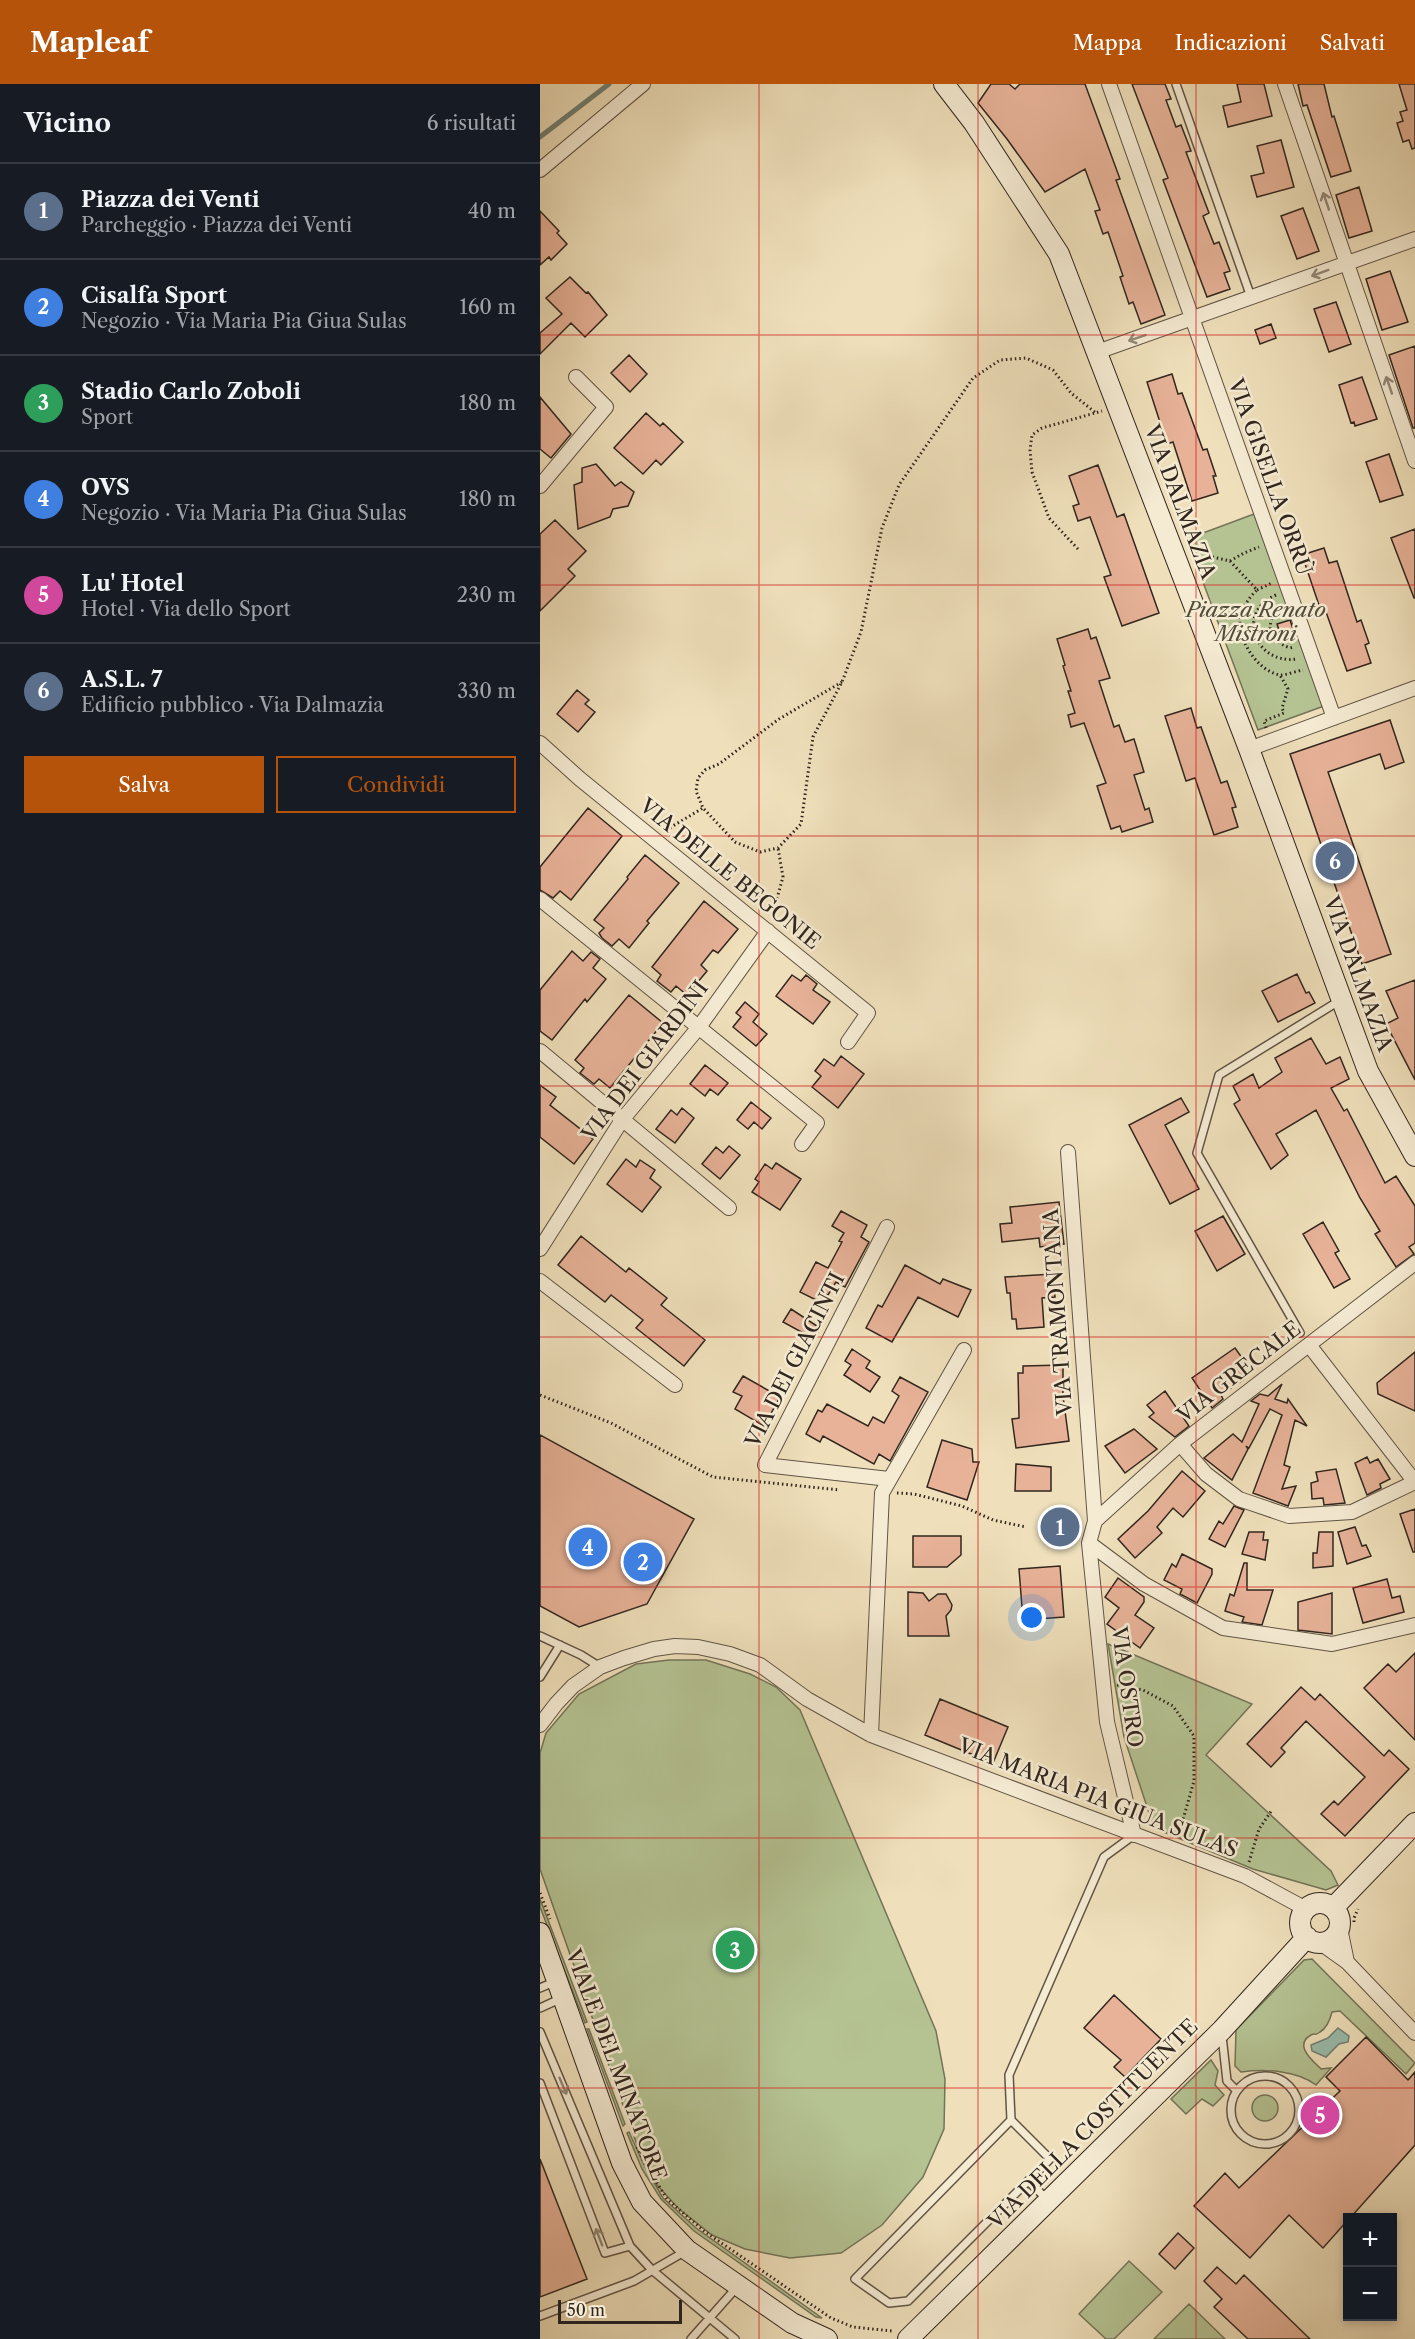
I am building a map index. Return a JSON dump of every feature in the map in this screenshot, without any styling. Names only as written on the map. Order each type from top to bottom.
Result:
[{"type":"street","points":[[540,170],[643,84]]},
{"type":"street","name":"VIA DALMAZIA","points":[[944,84],[974,123],[1059,254],[1249,749],[1368,1071],[1415,1156]]},
{"type":"street","name":"VIA GISELLA ORRÙ","points":[[1109,84],[1334,718]]},
{"type":"street","points":[[1286,84],[1415,461]]},
{"type":"street","points":[[1097,352],[1415,239]]},
{"type":"street","points":[[540,486],[606,407],[576,377]]},
{"type":"street","points":[[1249,749],[1415,688]]},
{"type":"street","name":"VIA DELLE BEGONIE","points":[[540,743],[580,779],[868,1013],[848,1042]]},
{"type":"street","points":[[540,899],[817,1123],[802,1144]]},
{"type":"street","name":"VIA DEI GIARDINI","points":[[540,1249],[622,1120],[699,1027],[768,931]]},
{"type":"street","points":[[540,1051],[729,1208]]},
{"type":"street","name":"VIA TRAMONTANA","points":[[1068,1152],[1095,1521]]},
{"type":"street","name":"VIA DEI GIACINTI","points":[[887,1227],[765,1465],[889,1479]]},
{"type":"street","name":"VIA GRECALE","points":[[1095,1521],[1180,1444],[1415,1263]]},
{"type":"street","points":[[540,1281],[675,1385]]},
{"type":"street","points":[[1180,1444],[1206,1474],[1239,1499],[1289,1516],[1352,1512],[1415,1482],[1309,1345]]},
{"type":"street","points":[[871,1735],[882,1492],[964,1350]]},
{"type":"street","points":[[1095,1521],[1089,1544],[1144,1584],[1222,1628],[1332,1644],[1415,1625]]},
{"type":"street","name":"VIA OSTRO","points":[[1089,1544],[1107,1722],[1134,1835]]},
{"type":"street","name":"VIA MARIA PIA GIUA SULAS","points":[[540,1725],[567,1692],[600,1667],[654,1649],[675,1646],[698,1647],[730,1654],[760,1665],[807,1699],[871,1735],[1245,1876],[1306,1909]]},
{"type":"street","points":[[1333,1908],[1415,1823]]},
{"type":"street","points":[[1347,1962],[1339,1916],[1333,1908],[1318,1903],[1306,1909],[1301,1920],[1303,1932],[1347,1962],[1415,2033]]},
{"type":"street","name":"VIALE DEL MINATORE","points":[[546,1928],[561,1989],[622,2163],[642,2202],[687,2250],[792,2323],[827,2339]]},
{"type":"street","points":[[1313,1940],[1332,1939],[1340,1928]]},
{"type":"street","name":"VIA DELLA COSTITUENTE","points":[[901,2335],[1050,2201],[1313,1940]]},
{"type":"street","name":"VIALE DEL MINATORE","points":[[792,2323],[804,2339]]},
{"type":"lane","points":[[1176,84],[1251,297]]},
{"type":"lane","points":[[1300,1333],[1197,1153],[1219,1075],[1342,1000]]},
{"type":"lane","points":[[540,1636],[581,1655],[600,1667]]},
{"type":"lane","points":[[540,1677],[560,1645]]},
{"type":"lane","points":[[1011,2120],[855,2279],[889,2303],[908,2301],[1050,2159],[1011,2120],[1009,2075],[1104,1857],[1134,1835]]},
{"type":"lane","points":[[540,1988],[561,1989]]},
{"type":"lane","points":[[540,2008],[561,1989]]},
{"type":"lane","points":[[1222,2030],[1227,2081],[1237,2091]]},
{"type":"lane","points":[[540,2032],[630,2246],[652,2270],[735,2339]]},
{"type":"lane","points":[[1267,2076],[1288,2085],[1299,2105],[1294,2128],[1278,2141],[1257,2142],[1247,2138],[1239,2132],[1233,2122],[1232,2101],[1237,2091],[1245,2082],[1255,2077],[1267,2076]]},
{"type":"lane","points":[[540,2083],[605,2253],[630,2246]]},
{"type":"lane","points":[[1028,2181],[1050,2201]]},
{"type":"lane","points":[[540,2316],[634,2281],[687,2250]]},
{"type":"lane","points":[[691,2339],[739,2285]]},
{"type":"path","points":[[842,681],[779,719],[719,764],[705,770],[698,778],[696,790],[703,808],[735,842],[760,852],[778,848],[801,824],[813,737],[842,681],[861,633],[882,528],[899,485],[973,378],[1000,360],[1026,358],[1053,370],[1071,393],[1096,413]]},
{"type":"path","points":[[1078,549],[1049,518],[1032,472],[1030,450],[1032,435],[1042,428],[1118,406]]},
{"type":"path","points":[[1230,561],[1244,553],[1272,543]]},
{"type":"path","points":[[1208,556],[1230,561],[1257,590],[1249,597],[1240,620],[1250,653],[1263,667],[1280,675],[1288,689],[1282,708],[1284,713],[1264,721],[1270,741]]},
{"type":"path","points":[[1288,590],[1270,597],[1257,609],[1253,628],[1257,643],[1269,655],[1287,661],[1312,655]]},
{"type":"path","points":[[1293,604],[1274,612],[1269,624],[1270,634],[1277,643],[1312,655]]},
{"type":"path","points":[[1280,675],[1312,655]]},
{"type":"path","points":[[653,838],[703,808]]},
{"type":"path","points":[[768,931],[783,877],[778,848]]},
{"type":"path","points":[[1103,1682],[1143,1690],[1173,1706],[1194,1736],[1194,1781],[1175,1850]]},
{"type":"path","points":[[1245,1876],[1259,1829],[1272,1810]]},
{"type":"path","points":[[540,1893],[546,1928]]},
{"type":"path","points":[[636,2145],[667,2199],[704,2231],[831,2318],[853,2327],[901,2335]]},
{"type":"green space","name":"Piazza Renato Mistroni","points":[[1254,514],[1324,706],[1258,730],[1187,539]]},
{"type":"green space","points":[[1108,1644],[1252,1704],[1206,1755],[1331,1871],[1338,1885],[1326,1890],[1253,1869],[1154,1828],[1124,1737]]},
{"type":"green space","points":[[669,1660],[706,1660],[750,1674],[776,1687],[800,1710],[936,2031],[945,2079],[944,2129],[923,2177],[882,2225],[841,2253],[790,2258],[745,2249],[712,2235],[679,2209],[657,2185],[638,2148],[540,1869],[540,1753],[546,1733],[579,1694],[636,1664]]},
{"type":"green space","points":[[540,1899],[587,2022],[585,2023],[540,1907]]},
{"type":"green space","points":[[1312,1959],[1415,2063],[1406,2074],[1340,2011],[1332,2012],[1325,2028],[1311,2035],[1304,2043],[1306,2053],[1321,2069],[1331,2068],[1316,2085],[1299,2076],[1270,2071],[1241,2072],[1235,2066],[1236,2030],[1304,1960]]},
{"type":"green space","points":[[587,2029],[589,2029],[625,2124],[623,2126]]},
{"type":"green space","points":[[1211,2060],[1218,2071],[1215,2085],[1224,2095],[1213,2106],[1202,2099],[1186,2114],[1171,2099]]},
{"type":"green space","points":[[1265,2095],[1275,2098],[1278,2108],[1275,2118],[1265,2121],[1255,2118],[1252,2108],[1255,2098]]},
{"type":"green space","points":[[629,2132],[645,2167],[663,2198],[696,2228],[822,2318],[816,2317],[694,2231],[661,2199],[642,2169],[627,2133]]},
{"type":"green space","points":[[1129,2261],[1162,2292],[1114,2339],[1106,2339],[1079,2314]]},
{"type":"green space","points":[[1189,2304],[1225,2339],[1154,2339]]},
{"type":"shaded area","points":[[1338,2028],[1349,2036],[1348,2042],[1339,2044],[1326,2057],[1312,2051],[1311,2045],[1328,2038]]},
{"type":"building","points":[[991,84],[1009,84],[1015,89],[1020,84],[1085,84],[1120,179],[1116,180],[1165,315],[1141,324],[1133,302],[1129,304],[1120,277],[1123,276],[1108,232],[1103,234],[1095,211],[1100,210],[1085,169],[1045,192],[978,103]]},
{"type":"building","points":[[1132,84],[1165,84],[1171,99],[1166,100],[1176,127],[1181,125],[1191,151],[1186,152],[1209,213],[1203,216],[1214,244],[1219,242],[1230,271],[1224,273],[1230,289],[1207,297],[1163,180],[1168,178]]},
{"type":"building","points":[[1237,84],[1264,84],[1272,116],[1228,127],[1223,106],[1241,102]]},
{"type":"building","points":[[1298,84],[1324,84],[1332,117],[1334,116],[1351,171],[1331,177],[1307,105],[1303,106]]},
{"type":"building","points":[[1399,84],[1415,84],[1415,148],[1412,149],[1409,140],[1403,142],[1397,123],[1403,121],[1400,112],[1407,110]]},
{"type":"building","points":[[1281,140],[1294,187],[1257,197],[1251,176],[1264,173],[1257,146]]},
{"type":"building","points":[[1359,187],[1372,231],[1349,238],[1336,195]]},
{"type":"building","points":[[1303,208],[1319,251],[1297,259],[1281,216]]},
{"type":"building","points":[[540,211],[559,231],[557,233],[567,244],[551,260],[549,257],[540,265]]},
{"type":"building","points":[[1390,271],[1408,322],[1382,330],[1366,279]]},
{"type":"building","points":[[570,277],[586,293],[588,292],[607,315],[585,337],[571,323],[540,354],[540,333],[562,314],[546,298]]},
{"type":"building","points":[[1336,302],[1351,344],[1329,352],[1314,309]]},
{"type":"building","points":[[1271,324],[1276,338],[1260,344],[1255,330]]},
{"type":"building","points":[[1415,346],[1415,428],[1413,428],[1389,355]]},
{"type":"building","points":[[629,355],[647,374],[630,392],[611,373]]},
{"type":"building","points":[[1172,374],[1178,394],[1182,393],[1203,450],[1207,449],[1216,476],[1213,476],[1218,493],[1192,501],[1173,442],[1167,444],[1147,382]]},
{"type":"building","points":[[1362,377],[1377,419],[1355,426],[1354,422],[1351,423],[1339,385]]},
{"type":"building","points":[[540,397],[571,434],[551,458],[540,449]]},
{"type":"building","points":[[646,413],[660,426],[663,423],[683,442],[661,465],[656,460],[643,474],[614,448]]},
{"type":"building","points":[[1389,454],[1403,495],[1380,502],[1366,462]]},
{"type":"building","points":[[596,464],[615,486],[621,482],[634,492],[628,506],[613,509],[610,517],[578,529],[574,485],[582,482],[582,468]]},
{"type":"building","points":[[1098,465],[1117,517],[1124,514],[1159,613],[1122,626],[1104,577],[1111,575],[1090,517],[1078,521],[1073,506],[1079,504],[1069,476]]},
{"type":"building","points":[[555,520],[586,551],[568,569],[575,576],[540,611],[540,534]]},
{"type":"building","points":[[1415,529],[1415,598],[1414,598],[1391,538]]},
{"type":"building","points":[[1324,548],[1329,563],[1337,561],[1357,622],[1361,620],[1369,643],[1365,645],[1371,663],[1347,671],[1326,612],[1322,614],[1302,555]]},
{"type":"building","points":[[1290,620],[1294,632],[1281,636],[1277,624]]},
{"type":"building","points":[[1088,629],[1091,639],[1096,637],[1110,678],[1099,681],[1114,727],[1119,725],[1125,742],[1134,739],[1144,772],[1134,775],[1145,810],[1149,808],[1153,822],[1122,832],[1120,826],[1111,829],[1097,786],[1106,783],[1084,723],[1071,727],[1068,715],[1075,713],[1057,639]]},
{"type":"building","points":[[577,690],[589,700],[585,704],[595,712],[578,732],[557,714]]},
{"type":"building","points":[[1191,708],[1197,728],[1201,727],[1221,783],[1227,781],[1236,807],[1232,808],[1238,827],[1214,835],[1195,778],[1186,781],[1165,716]]},
{"type":"building","points":[[1390,720],[1404,762],[1385,769],[1380,754],[1328,772],[1391,954],[1362,964],[1290,754]]},
{"type":"building","points":[[588,808],[622,836],[571,900],[560,891],[553,898],[540,890],[540,867]]},
{"type":"building","points":[[645,855],[679,883],[647,921],[649,923],[629,948],[619,939],[612,946],[599,933],[604,928],[594,920]]},
{"type":"building","points":[[704,901],[738,929],[718,953],[713,950],[701,965],[707,971],[687,995],[676,986],[671,992],[657,981],[661,975],[652,967]]},
{"type":"building","points":[[572,951],[583,961],[591,952],[600,959],[593,968],[606,979],[587,1002],[585,999],[552,1040],[540,1031],[540,990]]},
{"type":"building","points":[[1297,974],[1306,993],[1309,992],[1315,1003],[1278,1022],[1262,991]]},
{"type":"building","points":[[792,975],[801,981],[806,975],[817,984],[813,990],[830,1002],[813,1024],[776,996]]},
{"type":"building","points":[[1415,980],[1415,1080],[1386,1024],[1398,1018],[1386,991]]},
{"type":"building","points":[[629,995],[663,1023],[610,1088],[599,1079],[594,1084],[580,1073],[584,1068],[575,1060]]},
{"type":"building","points":[[745,1002],[759,1014],[753,1022],[767,1034],[756,1046],[733,1027],[741,1017],[736,1013]]},
{"type":"building","points":[[1311,1038],[1326,1064],[1340,1057],[1349,1079],[1331,1088],[1344,1111],[1347,1109],[1385,1183],[1396,1176],[1415,1206],[1415,1243],[1409,1247],[1414,1254],[1396,1267],[1375,1234],[1380,1231],[1360,1198],[1316,1110],[1276,1134],[1288,1155],[1271,1169],[1234,1104],[1240,1100],[1233,1086],[1253,1074],[1259,1088],[1282,1072],[1275,1058]]},
{"type":"building","points":[[841,1056],[864,1074],[838,1108],[812,1087],[821,1076],[815,1071],[824,1059],[834,1066]]},
{"type":"building","points":[[705,1065],[728,1083],[718,1095],[710,1089],[705,1096],[690,1084]]},
{"type":"building","points":[[540,1085],[556,1097],[550,1105],[593,1139],[574,1164],[540,1137]]},
{"type":"building","points":[[1181,1098],[1189,1112],[1165,1125],[1199,1189],[1170,1204],[1129,1125]]},
{"type":"building","points":[[751,1102],[771,1118],[762,1129],[754,1122],[748,1129],[737,1120]]},
{"type":"building","points":[[682,1108],[694,1118],[675,1143],[656,1129],[671,1110],[677,1115]]},
{"type":"building","points":[[729,1146],[740,1155],[720,1179],[702,1164],[716,1147],[723,1153]]},
{"type":"building","points":[[626,1159],[636,1167],[640,1160],[655,1170],[650,1178],[661,1187],[642,1212],[607,1184]]},
{"type":"building","points":[[776,1163],[801,1179],[780,1210],[752,1192],[759,1182],[755,1179],[765,1164],[772,1169]]},
{"type":"building","points":[[1059,1202],[1064,1244],[1040,1247],[1039,1238],[1002,1242],[1000,1224],[1012,1223],[1010,1207]]},
{"type":"building","points":[[841,1211],[867,1225],[861,1237],[869,1242],[845,1287],[836,1282],[828,1295],[825,1293],[820,1302],[800,1292],[816,1262],[828,1268],[842,1242],[839,1241],[844,1233],[832,1226]]},
{"type":"building","points":[[1223,1216],[1245,1254],[1217,1271],[1195,1231]]},
{"type":"building","points":[[1323,1222],[1339,1251],[1335,1253],[1350,1279],[1334,1288],[1303,1234]]},
{"type":"building","points":[[581,1236],[626,1272],[629,1268],[667,1298],[661,1305],[705,1340],[684,1366],[636,1328],[643,1320],[611,1295],[605,1302],[558,1265]]},
{"type":"building","points":[[905,1265],[940,1284],[943,1279],[971,1290],[958,1317],[918,1297],[892,1342],[866,1328],[878,1305],[882,1307]]},
{"type":"building","points":[[1053,1274],[1055,1297],[1042,1298],[1044,1327],[1017,1329],[1016,1319],[1012,1319],[1010,1293],[1007,1293],[1005,1277]]},
{"type":"building","points":[[791,1309],[820,1328],[814,1339],[783,1322]]},
{"type":"building","points":[[1235,1348],[1250,1369],[1241,1375],[1244,1379],[1221,1395],[1223,1399],[1212,1408],[1192,1378]]},
{"type":"building","points":[[852,1349],[870,1361],[866,1368],[880,1377],[870,1392],[844,1375],[851,1365],[845,1361]]},
{"type":"building","points":[[1415,1352],[1415,1411],[1378,1394],[1377,1383]]},
{"type":"building","points":[[1063,1365],[1063,1396],[1069,1441],[1016,1448],[1012,1419],[1019,1418],[1018,1373],[1023,1373],[1023,1366]]},
{"type":"building","points":[[743,1376],[780,1397],[764,1426],[735,1409],[742,1396],[733,1392]]},
{"type":"building","points":[[900,1377],[928,1392],[890,1461],[879,1454],[874,1464],[823,1436],[820,1442],[806,1434],[818,1410],[822,1412],[827,1404],[868,1426],[873,1417],[884,1423],[899,1396],[892,1391]]},
{"type":"building","points":[[1282,1384],[1275,1399],[1287,1403],[1288,1399],[1307,1426],[1295,1420],[1284,1465],[1290,1467],[1282,1489],[1296,1486],[1288,1506],[1253,1493],[1282,1415],[1270,1409],[1249,1448],[1246,1446],[1248,1449],[1232,1480],[1204,1458],[1233,1434],[1242,1442],[1259,1404],[1251,1401],[1260,1394],[1268,1396]]},
{"type":"building","points":[[1165,1391],[1189,1426],[1175,1437],[1149,1417],[1154,1413],[1147,1405]]},
{"type":"building","points":[[1134,1429],[1157,1449],[1125,1473],[1105,1446]]},
{"type":"building","points":[[540,1435],[694,1519],[647,1604],[579,1627],[540,1606]]},
{"type":"building","points":[[942,1440],[972,1449],[973,1462],[979,1462],[967,1500],[927,1487]]},
{"type":"building","points":[[1367,1457],[1370,1463],[1378,1459],[1390,1479],[1380,1484],[1381,1488],[1367,1495],[1355,1463]]},
{"type":"building","points":[[1016,1464],[1051,1467],[1051,1491],[1015,1491]]},
{"type":"building","points":[[1336,1469],[1345,1503],[1324,1505],[1323,1498],[1312,1499],[1311,1483],[1318,1481],[1316,1472]]},
{"type":"building","points":[[1182,1471],[1205,1491],[1183,1517],[1173,1508],[1157,1527],[1162,1533],[1135,1558],[1118,1539],[1148,1511]]},
{"type":"building","points":[[1234,1506],[1244,1510],[1225,1547],[1209,1539],[1219,1521],[1223,1524]]},
{"type":"building","points":[[1415,1509],[1415,1552],[1413,1552],[1400,1514]]},
{"type":"building","points":[[1355,1527],[1362,1546],[1366,1545],[1371,1556],[1347,1564],[1338,1532]]},
{"type":"building","points":[[1249,1532],[1264,1532],[1263,1540],[1268,1540],[1265,1560],[1242,1554]]},
{"type":"building","points":[[1319,1532],[1333,1532],[1333,1566],[1313,1568],[1313,1553],[1317,1553]]},
{"type":"building","points":[[913,1536],[961,1536],[961,1555],[947,1567],[913,1567]]},
{"type":"building","points":[[1182,1554],[1212,1569],[1212,1574],[1197,1603],[1180,1594],[1182,1589],[1164,1580],[1172,1564],[1176,1567]]},
{"type":"building","points":[[1244,1563],[1247,1563],[1247,1590],[1273,1590],[1262,1625],[1242,1622],[1244,1617],[1225,1611],[1230,1594],[1234,1596]]},
{"type":"building","points":[[1060,1566],[1064,1617],[1023,1620],[1019,1569]]},
{"type":"building","points":[[1118,1578],[1144,1597],[1144,1602],[1135,1615],[1154,1628],[1140,1648],[1107,1624],[1119,1608],[1105,1597]]},
{"type":"building","points":[[1387,1579],[1392,1598],[1400,1596],[1404,1612],[1363,1623],[1353,1588]]},
{"type":"building","points":[[908,1592],[923,1593],[929,1601],[938,1594],[946,1594],[952,1605],[946,1616],[949,1636],[908,1636]]},
{"type":"building","points":[[1332,1593],[1332,1634],[1298,1630],[1298,1602]]},
{"type":"building","points":[[1415,1653],[1415,1740],[1364,1688],[1388,1664],[1396,1672]]},
{"type":"building","points":[[1301,1687],[1315,1700],[1320,1694],[1384,1756],[1389,1750],[1409,1769],[1345,1836],[1321,1814],[1334,1801],[1338,1805],[1365,1777],[1306,1721],[1281,1748],[1285,1752],[1271,1767],[1247,1744]]},
{"type":"building","points":[[940,1699],[1008,1727],[993,1763],[925,1735]]},
{"type":"building","points":[[1114,1995],[1161,2039],[1125,2077],[1114,2067],[1121,2060],[1084,2028]]},
{"type":"building","points":[[1366,2037],[1408,2080],[1415,2072],[1415,2145],[1355,2213],[1343,2213],[1343,2226],[1323,2248],[1289,2215],[1250,2258],[1194,2206],[1225,2173],[1239,2188],[1340,2091],[1326,2077]]},
{"type":"building","points":[[540,2159],[587,2279],[540,2297]]},
{"type":"building","points":[[1178,2233],[1194,2248],[1175,2269],[1159,2254]]},
{"type":"building","points":[[1217,2267],[1236,2284],[1244,2275],[1310,2339],[1248,2339],[1214,2307],[1222,2299],[1204,2281]]},
{"type":"waterway","points":[[540,137],[609,84]]},
{"type":"place","name":"A.S.L. 7","points":[[1335,861]]},
{"type":"place","name":"Piazza dei Venti","points":[[1060,1527]]},
{"type":"place","name":"OVS","points":[[588,1547]]},
{"type":"place","name":"Cisalfa Sport","points":[[643,1562]]},
{"type":"place","name":"Stadio Carlo Zoboli","points":[[735,1950]]},
{"type":"place","name":"Lu' Hotel","points":[[1320,2115]]}]
